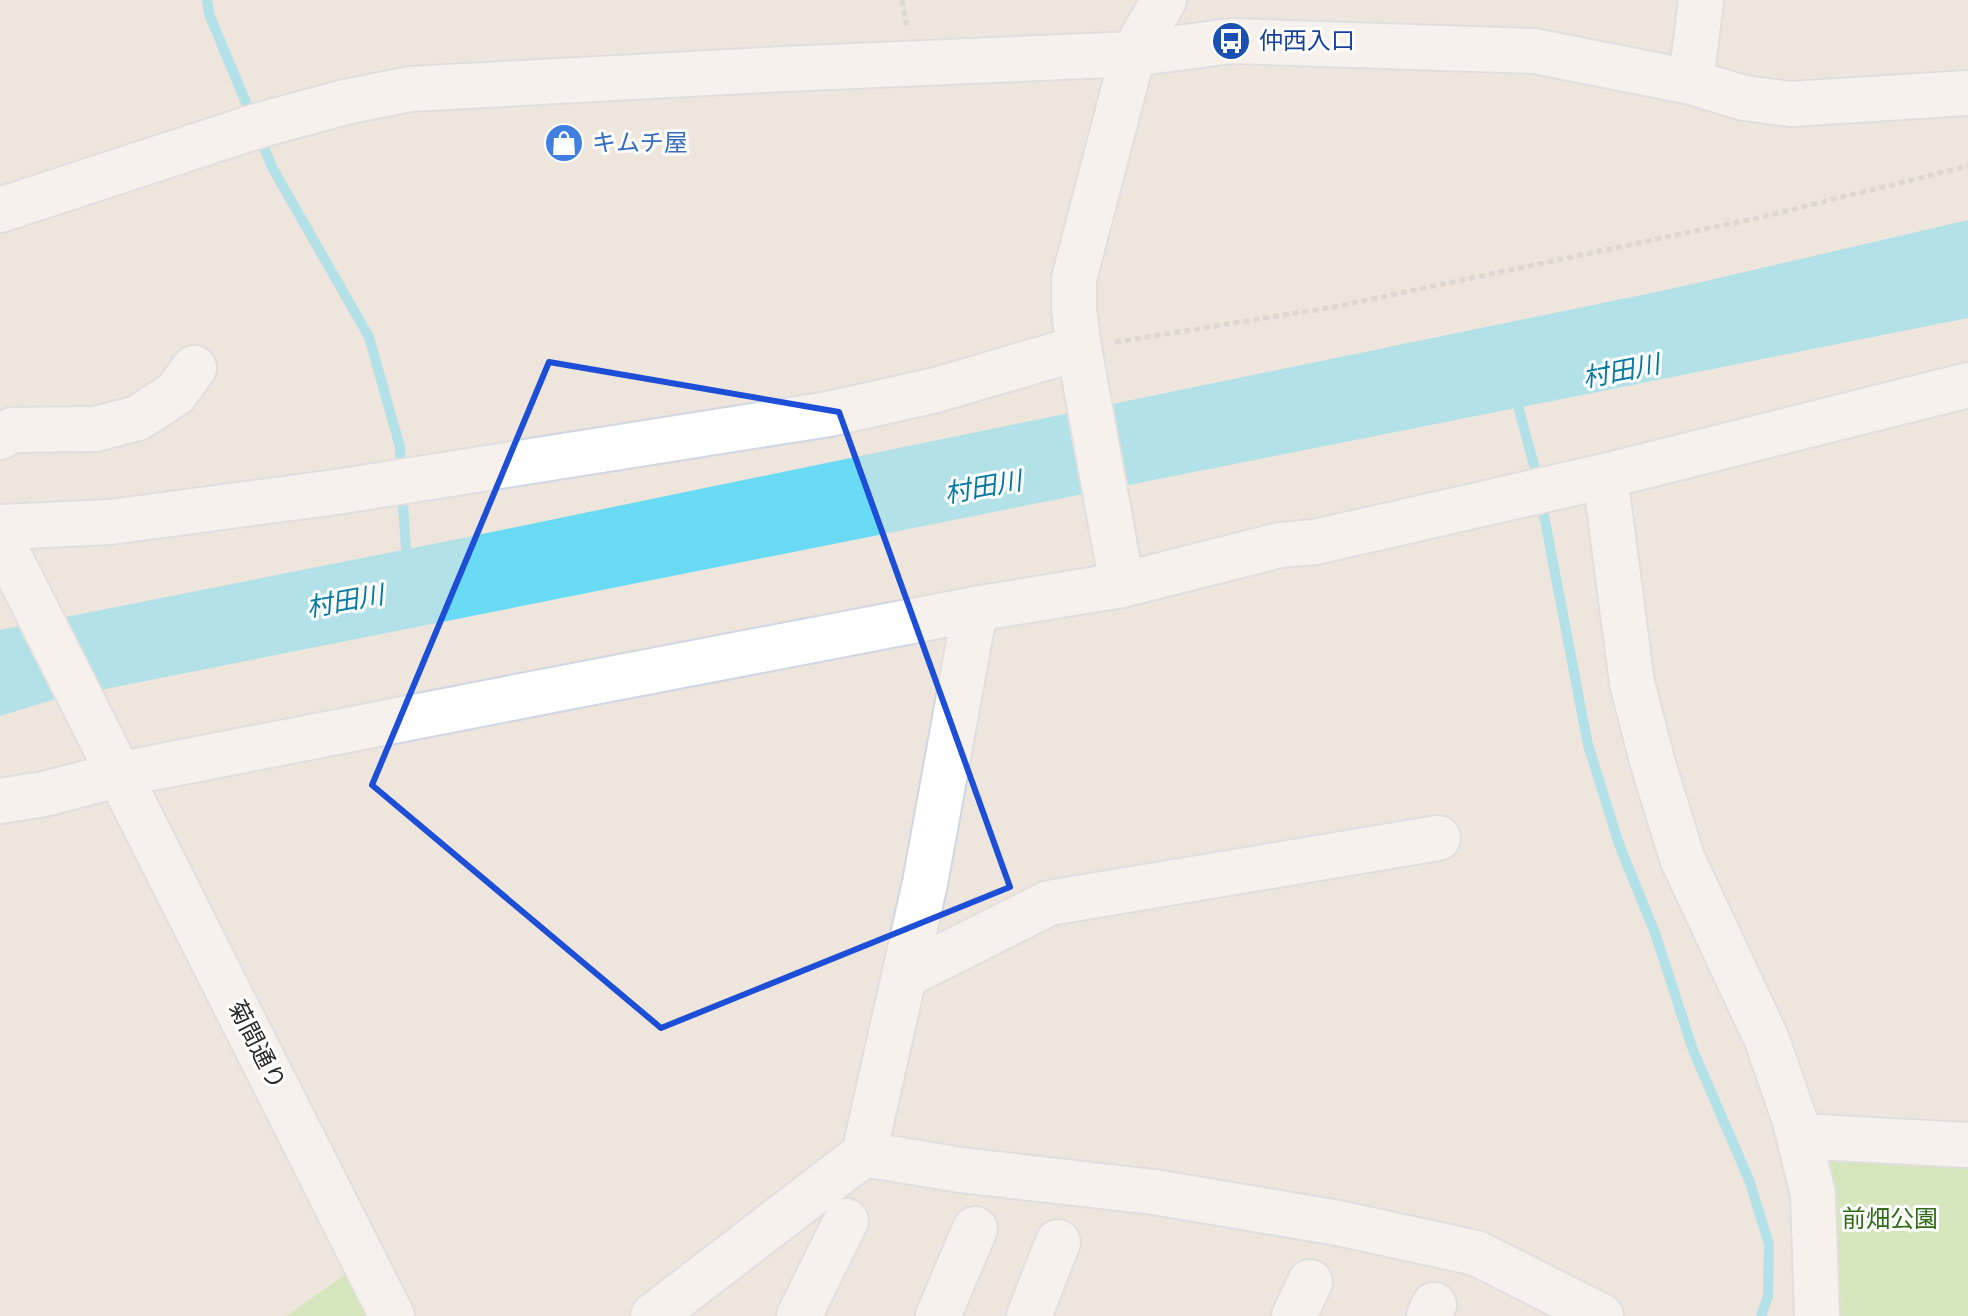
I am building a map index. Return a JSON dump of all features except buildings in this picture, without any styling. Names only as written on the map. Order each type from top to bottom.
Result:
[{"type":"street","points":[[1122,585],[1079,348],[1074,279],[1133,54],[1164,0]]},
{"type":"street","points":[[1691,82],[1701,0]]},
{"type":"street","points":[[0,210],[257,126],[345,102],[410,89],[1133,54],[1231,41],[1534,51],[1691,82],[1744,98],[1791,104],[1968,93]]},
{"type":"street","points":[[0,527],[110,522],[336,492],[829,414],[936,390],[1079,348]]},
{"type":"street","points":[[0,437],[12,430],[95,429],[138,418],[176,393],[194,368]]},
{"type":"street","points":[[0,801],[44,794],[121,774],[975,609],[1122,585],[1280,545],[1315,542],[1605,476],[1968,385]]},
{"type":"street","points":[[1605,476],[1632,683],[1653,764],[1682,858],[1767,1040],[1799,1136],[1813,1194],[1817,1316]]},
{"type":"street","name":"菊間通り","points":[[0,538],[392,1316]]},
{"type":"street","points":[[653,1316],[864,1154],[925,883],[975,609]]},
{"type":"street","points":[[904,976],[1049,903],[1438,838]]},
{"type":"street","points":[[1799,1136],[1968,1145]]},
{"type":"street","points":[[864,1154],[961,1170],[1154,1192],[1338,1223],[1476,1253],[1548,1304],[1601,1316]]},
{"type":"street","points":[[799,1316],[846,1221]]},
{"type":"street","points":[[938,1316],[975,1229]]},
{"type":"street","points":[[1029,1316],[1058,1242]]},
{"type":"path","points":[[1079,348],[1334,307],[1762,217],[1968,166]]},
{"type":"highlighted area","points":[[549,362],[839,412],[1010,887],[661,1028],[372,785]]},
{"type":"green space","name":"前畑公園","points":[[1799,1136],[1968,1145],[1968,1316],[1817,1316]]},
{"type":"green space","points":[[365,1261],[392,1316],[286,1316]]},
{"type":"water","name":"村田川","points":[[1968,220],[1968,318],[55,699],[0,716],[0,630],[448,541],[1680,287]]},
{"type":"waterway","points":[[207,0],[209,14],[252,117]]},
{"type":"waterway","points":[[259,136],[273,169],[369,337],[400,447],[401,471]]},
{"type":"waterway","points":[[1515,395],[1538,480]]},
{"type":"waterway","points":[[402,491],[407,563]]},
{"type":"waterway","points":[[1541,500],[1588,745],[1620,847],[1655,933],[1693,1050],[1749,1180],[1769,1244],[1768,1296],[1761,1316]]},
{"type":"place","name":"仲西入口","points":[[1231,41]]},
{"type":"place","name":"キムチ屋","points":[[564,143]]}]
